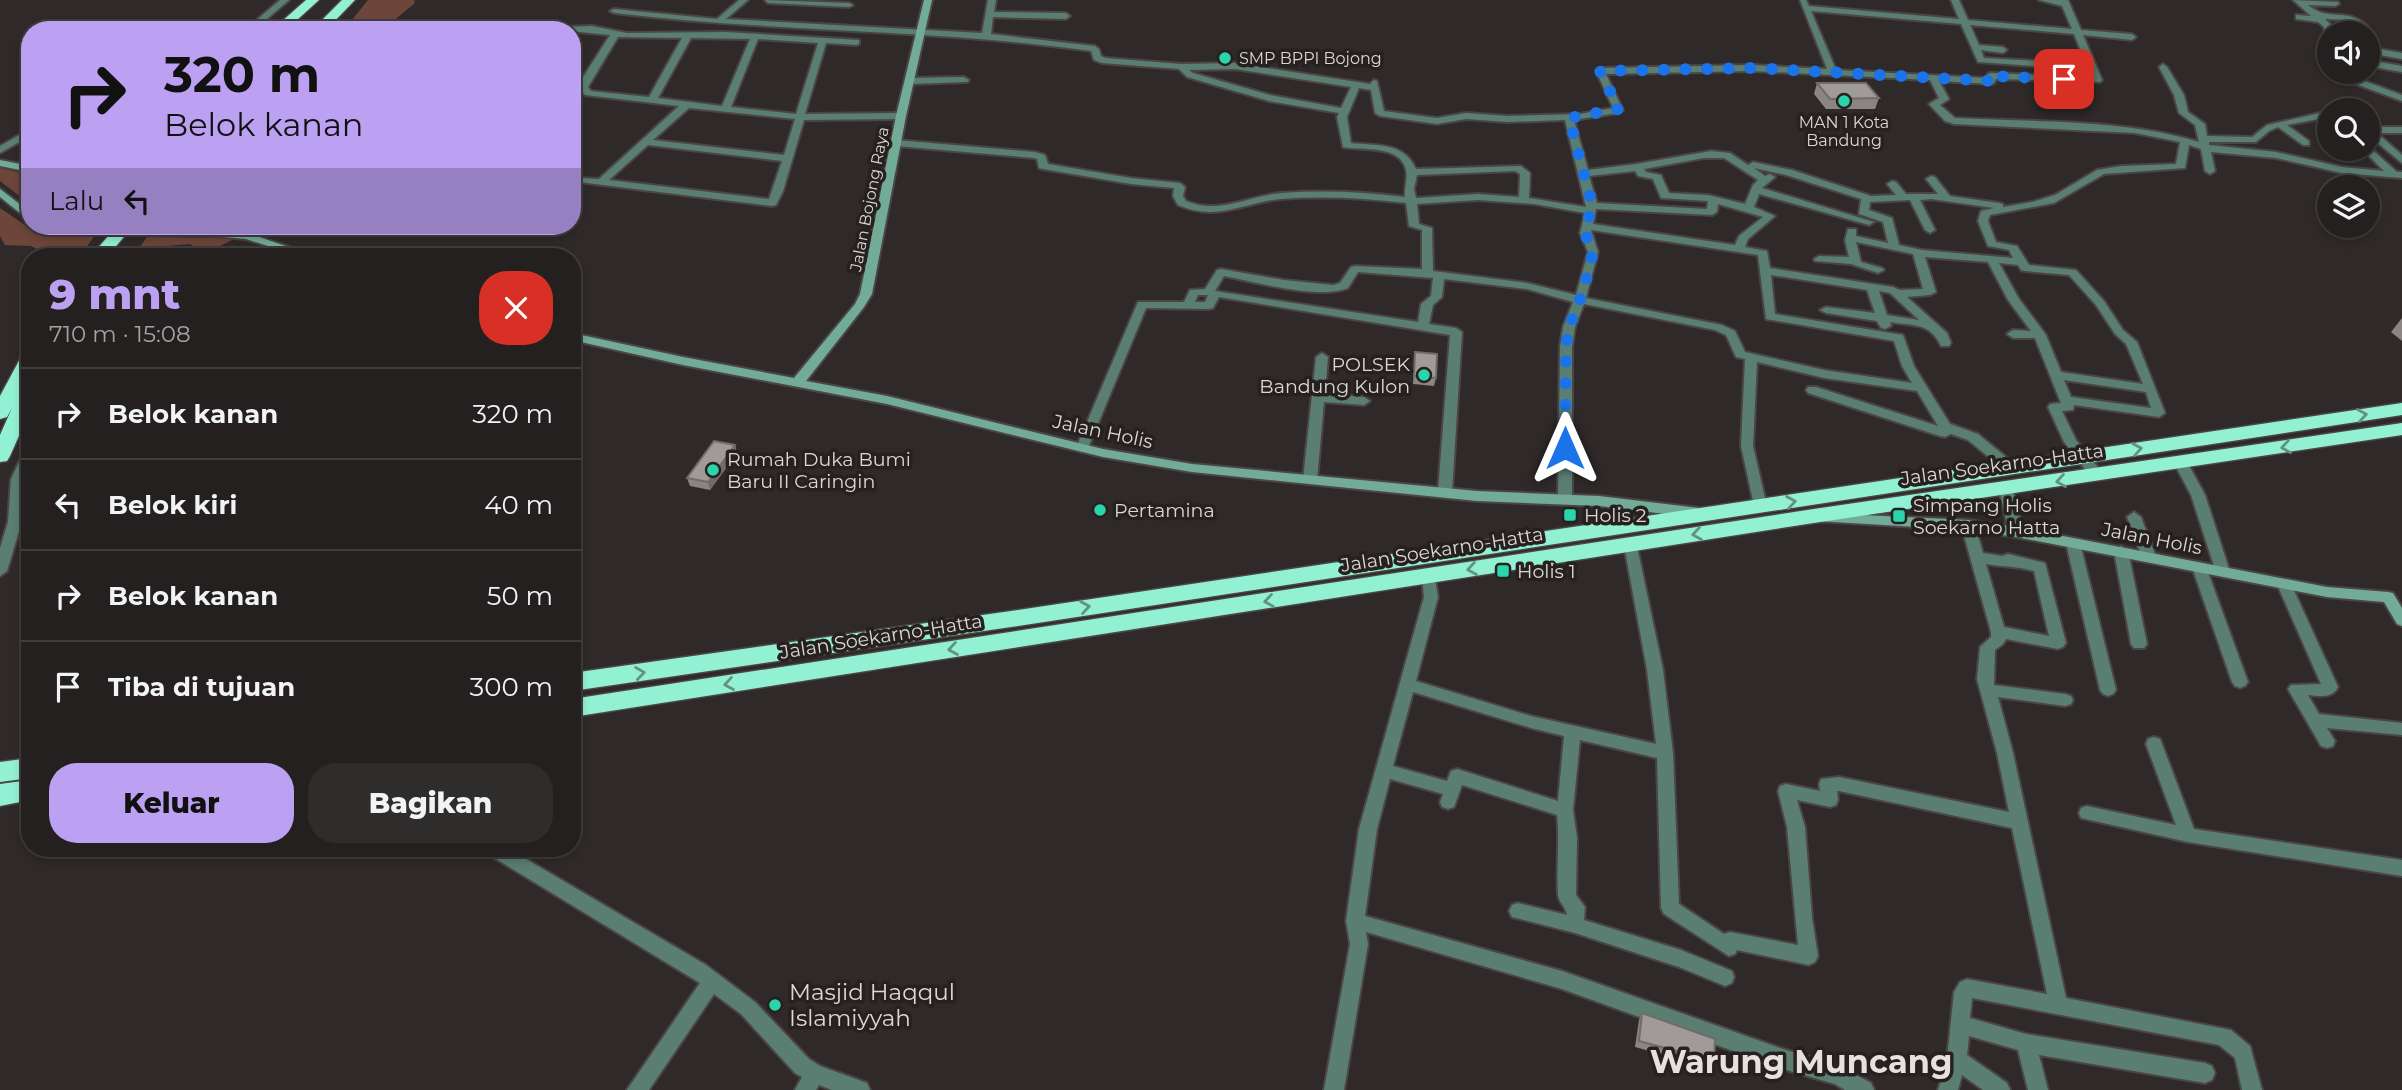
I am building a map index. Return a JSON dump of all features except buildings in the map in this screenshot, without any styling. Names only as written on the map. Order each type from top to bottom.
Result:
[{"type":"highway","points":[[288,21],[313,0]]},
{"type":"highway","points":[[327,21],[349,0]]},
{"type":"highway","points":[[0,413],[21,374]]},
{"type":"highway","points":[[0,456],[21,409]]},
{"type":"highway","name":"Jalan Soekarno-Hatta","points":[[581,706],[1019,629],[1332,580],[1699,513],[1760,507],[2402,409]]},
{"type":"highway","name":"Jalan Soekarno-Hatta","points":[[1332,580],[1429,576],[1634,525],[1890,514],[2006,490],[2402,429]]},
{"type":"highway","name":"Jalan Soekarno-Hatta","points":[[581,681],[1019,629]]},
{"type":"street","points":[[260,21],[285,0]]},
{"type":"street","points":[[719,21],[744,0]]},
{"type":"street","points":[[748,23],[769,0],[851,3],[839,30]]},
{"type":"street","name":"Jalan Bojong Raya","points":[[798,383],[864,299],[901,116],[928,0]]},
{"type":"street","points":[[986,37],[992,0]]},
{"type":"street","points":[[1955,0],[1981,60],[2060,65],[2094,72]]},
{"type":"street","points":[[614,11],[839,30],[1035,39],[1095,49],[1097,58],[1105,61],[1181,67],[1235,66],[1356,85],[1375,85],[1380,113],[1420,120],[1449,121],[1466,116],[1499,119],[1569,118],[1619,109],[1600,71],[1752,68],[1992,81],[1991,76],[2098,79],[2064,2],[2043,0]]},
{"type":"street","points":[[2299,1],[2335,4]]},
{"type":"street","points":[[2299,1],[2323,21]]},
{"type":"street","points":[[1833,74],[1805,4],[2132,37]]},
{"type":"street","points":[[990,14],[1066,16]]},
{"type":"street","points":[[2299,18],[2352,18],[2356,21]]},
{"type":"street","points":[[581,29],[615,34],[755,36],[856,42]]},
{"type":"street","points":[[615,34],[585,82],[584,89],[595,94],[800,117],[901,116]]},
{"type":"street","points":[[652,100],[688,35]]},
{"type":"street","points":[[724,109],[755,36]]},
{"type":"street","points":[[583,180],[768,204],[773,202],[823,39]]},
{"type":"street","points":[[1974,47],[2003,50]]},
{"type":"street","points":[[2380,52],[2402,56]]},
{"type":"street","points":[[2380,65],[2402,69]]},
{"type":"street","points":[[1181,67],[1184,73],[1269,98],[1344,111]]},
{"type":"street","points":[[2163,67],[2179,95],[2184,113],[2200,124],[2210,172]]},
{"type":"street","points":[[1933,78],[1944,99],[1934,104],[1948,119],[1954,121],[2095,126],[2161,134],[2202,143],[2221,151],[2286,156],[2353,172],[2398,174]]},
{"type":"street","points":[[910,81],[964,80]]},
{"type":"street","points":[[2364,84],[2402,98]]},
{"type":"street","points":[[1356,85],[1344,111],[1344,144],[1401,152],[1409,159],[1412,172],[1409,189],[1414,226],[1427,228],[1436,297],[1427,303],[1423,328]]},
{"type":"street","points":[[601,182],[686,105]]},
{"type":"street","points":[[2202,143],[2253,140],[2260,138],[2268,128],[2317,115]]},
{"type":"street","points":[[1565,498],[1566,346],[1569,327],[1580,300],[1593,252],[1585,233],[1592,209],[1569,118]]},
{"type":"street","points":[[2281,125],[2306,142]]},
{"type":"street","points":[[2380,130],[2402,130]]},
{"type":"street","points":[[0,150],[21,137]]},
{"type":"street","points":[[2066,400],[2159,413],[2131,342],[2119,332],[2099,303],[2072,272],[2026,269],[2013,248],[1992,244],[1983,221],[1985,213],[2056,198],[2078,183],[2100,173],[2132,168],[2180,166],[2185,140]]},
{"type":"street","points":[[2380,141],[2402,160]]},
{"type":"street","points":[[647,142],[786,158]]},
{"type":"street","points":[[896,143],[1035,155],[1042,157],[1043,166],[1131,181],[1176,185],[1180,187],[1178,196],[1182,203],[1199,209],[1243,207],[1256,200],[1303,195],[1352,194],[1367,198],[1411,201],[1460,196],[1592,209],[1629,206],[1712,212],[1713,199]]},
{"type":"street","points":[[1582,173],[1676,161],[1697,154],[1725,154],[1765,180]]},
{"type":"street","points":[[2380,159],[2398,174]]},
{"type":"street","points":[[0,163],[21,167]]},
{"type":"street","points":[[1753,165],[1778,170],[1866,198],[1946,197],[2014,209]]},
{"type":"street","points":[[1638,167],[1642,174],[1657,177],[1665,196],[1713,199],[1770,216],[1743,238],[1740,249]]},
{"type":"street","points":[[1412,172],[1517,168],[1525,173],[1524,202]]},
{"type":"street","points":[[1748,208],[1756,190],[1778,170]]},
{"type":"street","points":[[1930,179],[1946,197]]},
{"type":"street","points":[[1892,184],[1908,197],[1930,230]]},
{"type":"street","points":[[1756,190],[1863,218],[1890,222],[1894,247]]},
{"type":"street","points":[[0,191],[21,210]]},
{"type":"street","points":[[1866,198],[1863,218],[1850,238],[1856,265],[1878,270]]},
{"type":"street","points":[[1587,226],[1764,254],[1771,318],[1900,339],[1906,361],[1945,427],[1973,437],[2012,469]]},
{"type":"street","points":[[231,235],[247,236],[285,248]]},
{"type":"street","points":[[1850,238],[1918,252],[2022,262]]},
{"type":"street","points":[[1897,293],[1930,292],[1918,252]]},
{"type":"street","points":[[1819,259],[1854,261]]},
{"type":"street","points":[[1837,260],[1839,283]]},
{"type":"street","points":[[1992,260],[2014,300],[2040,335],[2069,407],[2057,406],[2054,409],[2081,458],[2097,475]]},
{"type":"street","points":[[1082,448],[1142,304],[1209,306],[1222,272],[1319,288],[1342,287],[1354,269],[1434,274],[1527,286],[1580,300],[1725,329],[1737,341],[1739,353],[1751,357],[1869,382],[1920,388]]},
{"type":"street","points":[[1766,271],[1893,290],[1943,335],[1945,343]]},
{"type":"street","points":[[1872,287],[1886,335]]},
{"type":"street","points":[[1212,293],[1457,333],[1445,492]]},
{"type":"street","points":[[1826,310],[1932,325]]},
{"type":"street","points":[[2013,334],[2040,335]]},
{"type":"street","name":"Jalan Holis","points":[[581,338],[654,355],[887,400],[1082,448],[1192,468],[1445,492],[1565,498],[1634,525]]},
{"type":"street","points":[[1310,480],[1322,357]]},
{"type":"street","points":[[1751,357],[1747,446],[1760,507]]},
{"type":"street","points":[[2057,375],[2151,388]]},
{"type":"street","points":[[1812,390],[1930,430],[1943,433],[1945,427]]},
{"type":"street","points":[[1319,398],[1364,401]]},
{"type":"street","points":[[2181,463],[2198,495],[2224,572]]},
{"type":"street","points":[[0,571],[15,522],[16,487],[21,474]]},
{"type":"street","points":[[2006,490],[2016,532]]},
{"type":"street","name":"Jalan Holis","points":[[1890,514],[2016,532],[2335,593],[2395,597]]},
{"type":"street","points":[[2134,517],[2149,557]]},
{"type":"street","points":[[15,522],[21,526]]},
{"type":"street","points":[[1634,525],[1665,753],[1670,908],[1729,948],[1730,940],[1809,956],[1802,918],[1796,827],[1786,791],[1830,800],[1827,784],[1839,784],[2020,822]]},
{"type":"street","points":[[1968,525],[1998,632],[1998,640],[1988,647],[1985,679],[2020,822],[2059,1007]]},
{"type":"street","points":[[2073,543],[2108,690]]},
{"type":"street","points":[[2121,551],[2139,644]]},
{"type":"street","points":[[1977,557],[2006,562],[2008,559],[2026,561],[2040,566],[2058,643],[1998,632]]},
{"type":"street","points":[[2199,567],[2240,682]]},
{"type":"street","points":[[1334,1090],[1359,944],[1355,920],[1368,829],[1431,597],[1429,576]]},
{"type":"street","points":[[2284,584],[2330,687],[2326,690],[2296,689],[2327,741]]},
{"type":"street","points":[[2395,597],[2402,620]]},
{"type":"street","points":[[1407,684],[1573,732],[1665,753]]},
{"type":"street","points":[[1988,690],[2065,700]]},
{"type":"street","points":[[2315,720],[2402,729]]},
{"type":"street","points":[[1573,732],[1565,829],[1568,838],[1567,898],[1576,907],[1574,925]]},
{"type":"street","points":[[2154,744],[2188,835]]},
{"type":"street","points":[[1383,770],[1449,796],[1457,776],[1565,810]]},
{"type":"street","points":[[2087,813],[2188,835],[2402,868]]},
{"type":"street","points":[[507,857],[699,971],[748,1008],[802,1066],[810,1082],[860,1090]]},
{"type":"street","points":[[1518,911],[1574,925],[1681,959],[1725,977]]},
{"type":"street","points":[[1355,920],[1562,980],[1783,1059],[1839,1076],[1864,1090]]},
{"type":"street","points":[[637,1090],[712,981]]},
{"type":"street","points":[[1948,1090],[1957,1059],[1959,1024],[1966,988],[2224,1037],[2243,1053],[2252,1090]]},
{"type":"street","points":[[1959,1024],[2026,1043],[2205,1073]]},
{"type":"street","points":[[2026,1043],[2038,1090]]},
{"type":"street","points":[[1957,1059],[2000,1090]]},
{"type":"shaded area","points":[[368,0],[414,0],[415,3],[393,21],[351,21]]},
{"type":"shaded area","points":[[0,168],[21,173],[21,197],[0,181]]},
{"type":"shaded area","points":[[0,208],[21,222],[21,235],[95,235],[86,248],[5,245],[0,236]]},
{"type":"shaded area","points":[[147,237],[236,238],[216,248],[196,248],[190,244],[139,248]]},
{"type":"place","name":"SMP BPPI Bojong","points":[[1225,58]]},
{"type":"place","name":"MAN 1 Kota Bandung","points":[[1844,101]]},
{"type":"place","name":"POLSEK Bandung Kulon","points":[[1424,375]]},
{"type":"place","name":"Rumah Duka Bumi Baru II Caringin","points":[[713,470]]},
{"type":"place","name":"Pertamina","points":[[1100,510]]},
{"type":"place","name":"Holis 2","points":[[1570,515]]},
{"type":"place","name":"Simpang Holis Soekarno Hatta","points":[[1899,516]]},
{"type":"place","name":"Holis 1","points":[[1503,571]]},
{"type":"place","name":"Masjid Haqqul Islamiyyah","points":[[775,1005]]},
{"type":"district","name":"Warung Muncang","points":[[1801,1062]]},
{"type":"route","points":[[1565,448],[1566,346],[1569,327],[1583,292],[1593,252],[1585,233],[1592,204],[1569,118],[1619,109],[1600,71],[1752,68],[1992,81],[1990,76],[2064,79]]}]
